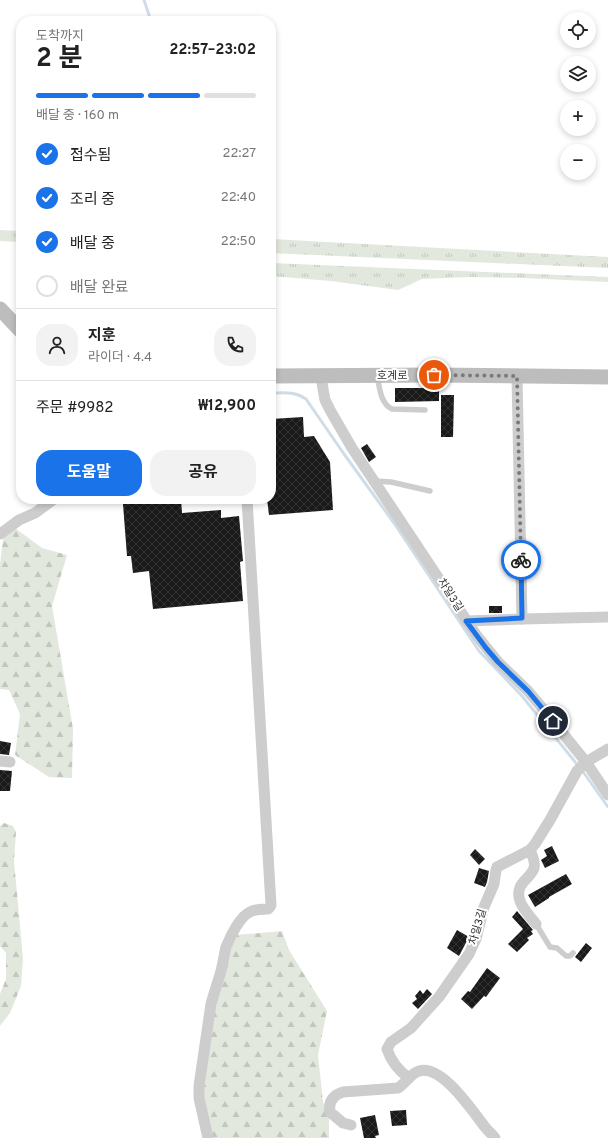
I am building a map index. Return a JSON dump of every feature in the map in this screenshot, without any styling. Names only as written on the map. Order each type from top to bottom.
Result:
[{"type":"street","points":[[0,309],[16,325]]},
{"type":"street","name":"호계로","points":[[276,376],[608,377]]},
{"type":"street","name":"차일3길","points":[[321,376],[324,395],[330,410],[352,448],[466,621],[486,648],[528,691],[586,762],[608,795]]},
{"type":"street","points":[[517,376],[522,618]]},
{"type":"street","points":[[0,534],[19,520],[35,513],[47,504]]},
{"type":"street","points":[[208,1138],[199,1098],[199,1086],[214,990],[221,971],[226,946],[240,921],[249,912],[268,908],[271,905],[247,504]]},
{"type":"street","points":[[466,621],[522,618],[608,618]]},
{"type":"street","name":"차일3길","points":[[409,1078],[401,1073],[393,1061],[388,1052],[389,1044],[408,1031],[430,1008],[470,954],[476,939],[484,907],[494,884],[497,867],[530,850],[553,815],[577,771],[586,762],[608,749]]},
{"type":"street","points":[[530,850],[534,868],[523,882],[519,894],[522,906],[536,924]]},
{"type":"street","points":[[351,1125],[343,1123],[330,1112],[332,1097],[343,1092],[398,1088],[417,1071],[424,1070],[436,1074],[453,1087],[469,1105],[485,1128],[495,1138]]},
{"type":"lane","points":[[377,376],[383,401],[387,407],[392,409],[425,410]]},
{"type":"lane","points":[[375,481],[391,482],[430,492]]},
{"type":"lane","points":[[536,924],[550,946],[557,948],[566,956],[570,956],[573,953]]},
{"type":"green space","points":[[0,230],[16,231],[16,242],[0,241]]},
{"type":"green space","points":[[276,239],[608,257],[608,268],[276,253]]},
{"type":"green space","points":[[276,263],[608,277],[608,282],[470,277],[422,279],[398,290],[331,281],[276,276]]},
{"type":"green space","points":[[15,528],[42,548],[67,555],[52,606],[73,729],[72,778],[49,777],[15,755],[20,714],[9,690],[0,689],[0,564],[3,539]]},
{"type":"green space","points":[[4,823],[13,826],[16,832],[14,861],[23,959],[21,986],[10,1013],[0,1026],[0,994],[6,979],[6,953],[0,946],[0,826]]},
{"type":"green space","points":[[282,931],[289,950],[327,1011],[318,1055],[323,1102],[329,1117],[329,1138],[211,1138],[202,1097],[216,995],[235,935]]},
{"type":"building","points":[[395,388],[439,388],[439,401],[395,402]]},
{"type":"building","points":[[441,395],[454,395],[453,437],[441,437]]},
{"type":"building","points":[[303,417],[304,437],[314,436],[330,462],[333,510],[269,515],[268,504],[276,504],[276,419]]},
{"type":"building","points":[[367,444],[376,457],[369,462],[361,448]]},
{"type":"building","points":[[123,504],[181,504],[182,513],[221,510],[221,518],[239,516],[243,561],[240,562],[243,601],[153,609],[149,571],[133,573],[131,556],[127,556]]},
{"type":"building","points":[[489,606],[502,606],[502,613],[489,613]]},
{"type":"building","points":[[0,741],[11,743],[9,755],[0,754]]},
{"type":"building","points":[[0,770],[12,771],[10,791],[0,791]]},
{"type":"building","points":[[552,846],[559,861],[545,868],[541,860],[547,856],[544,850]]},
{"type":"building","points":[[475,849],[485,859],[479,865],[470,855]]},
{"type":"building","points":[[479,868],[489,871],[485,887],[474,883]]},
{"type":"building","points":[[566,874],[572,884],[535,907],[528,895]]},
{"type":"building","points":[[517,911],[533,930],[531,931],[533,934],[527,938],[529,940],[517,952],[508,944],[523,929],[512,917]]},
{"type":"building","points":[[457,930],[469,937],[459,956],[447,948]]},
{"type":"building","points":[[586,943],[592,948],[581,962],[575,957]]},
{"type":"building","points":[[487,968],[500,978],[486,997],[484,996],[472,1009],[461,999],[468,991],[470,992]]},
{"type":"building","points":[[427,989],[432,994],[418,1009],[412,1003],[417,999],[415,996],[420,990],[423,994]]},
{"type":"building","points":[[406,1110],[407,1125],[392,1126],[390,1111]]},
{"type":"building","points":[[375,1115],[379,1135],[375,1136],[376,1138],[364,1138],[360,1118]]},
{"type":"waterway","points":[[144,0],[149,16]]},
{"type":"waterway","points":[[276,393],[293,394],[302,396],[306,399],[394,523],[479,651],[522,696],[584,773],[608,807]]},
{"type":"way so far","points":[[434,375],[517,376],[521,560]]},
{"type":"route","points":[[521,560],[522,618],[466,621],[498,662],[528,691],[553,721]]}]
